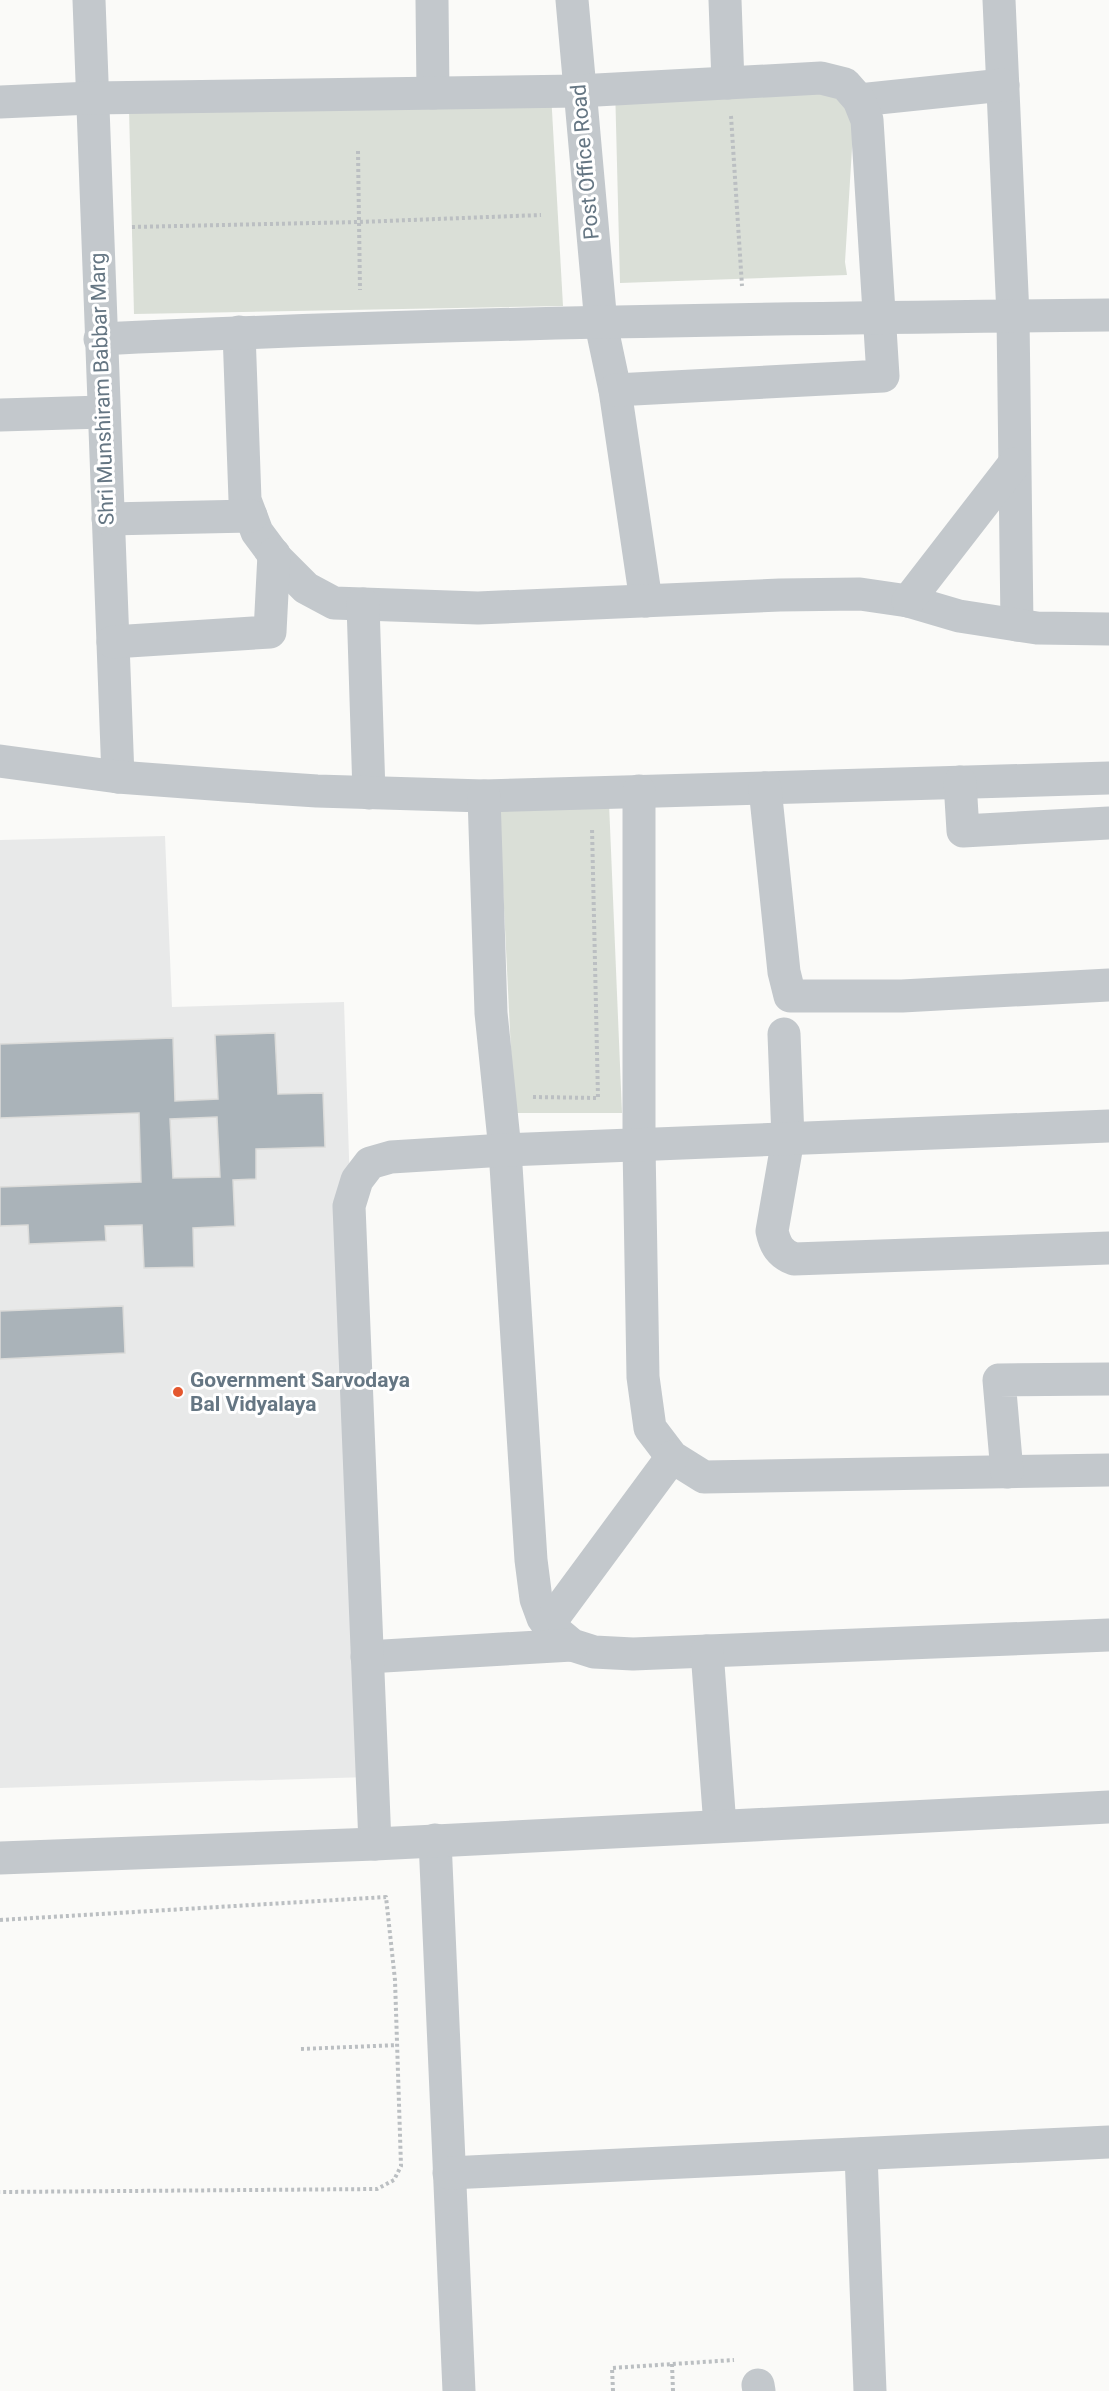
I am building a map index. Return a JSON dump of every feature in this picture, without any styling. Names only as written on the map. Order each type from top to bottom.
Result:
[{"type":"street","name":"Shri Munshiram Babbar Marg","points":[[89,0],[118,777]]},
{"type":"street","points":[[432,0],[433,93]]},
{"type":"street","name":"Post Office Road","points":[[572,0],[578,91],[601,324],[615,390],[646,601]]},
{"type":"street","points":[[725,0],[728,83]]},
{"type":"street","points":[[999,0],[1013,316],[1017,625]]},
{"type":"street","points":[[0,102],[92,98],[578,91],[821,78],[845,84],[859,100],[867,120],[883,376],[615,390]]},
{"type":"street","points":[[859,100],[1003,85]]},
{"type":"street","points":[[100,339],[239,332],[881,317],[1109,315]]},
{"type":"street","points":[[239,332],[245,500],[257,532],[274,554],[306,588],[334,603],[478,608],[780,594],[848,594],[908,601],[959,616],[1037,628],[1109,629]]},
{"type":"street","points":[[0,416],[104,412]]},
{"type":"street","points":[[908,601],[1014,464]]},
{"type":"street","points":[[108,519],[251,516]]},
{"type":"street","points":[[113,642],[270,632],[274,554]]},
{"type":"street","points":[[363,604],[369,793]]},
{"type":"street","points":[[0,761],[118,777],[317,791],[484,796],[1109,778]]},
{"type":"street","points":[[960,782],[963,831],[1109,823]]},
{"type":"street","points":[[765,788],[784,972],[790,996],[902,996],[1109,985]]},
{"type":"street","points":[[639,791],[639,1145],[643,1377],[650,1428],[672,1456],[704,1477],[1109,1470]]},
{"type":"street","points":[[484,796],[491,1013],[505,1150],[531,1560],[537,1599],[543,1618],[560,1635],[594,1652],[603,1653],[1109,1635]]},
{"type":"street","points":[[784,1034],[788,1139],[772,1231],[775,1244],[784,1256],[794,1259],[1109,1248]]},
{"type":"street","points":[[375,1844],[349,1206],[357,1180],[370,1163],[391,1157],[505,1150],[1109,1126]]},
{"type":"street","points":[[1006,1472],[999,1380],[1109,1379]]},
{"type":"street","points":[[560,1635],[672,1456]]},
{"type":"street","points":[[367,1657],[560,1635]]},
{"type":"street","points":[[707,1651],[720,1826]]},
{"type":"street","points":[[0,1858],[375,1844],[1109,1808]]},
{"type":"street","points":[[435,1840],[459,2391]]},
{"type":"street","points":[[449,2173],[1109,2142]]},
{"type":"street","points":[[861,2154],[870,2391]]},
{"type":"path","points":[[728,83],[744,320]]},
{"type":"path","points":[[358,151],[360,290]]},
{"type":"path","points":[[96,227],[358,222],[542,215]]},
{"type":"path","points":[[500,1097],[598,1098],[592,824]]},
{"type":"path","points":[[0,1920],[386,1897],[395,1980],[401,2166],[394,2180],[377,2189],[0,2192]]},
{"type":"path","points":[[301,2049],[397,2045]]},
{"type":"path","points":[[613,2391],[612,2368],[672,2364],[753,2378]]},
{"type":"path","points":[[672,2364],[673,2391]]},
{"type":"shaded area","points":[[856,84],[845,262],[847,275],[620,283],[615,85]]},
{"type":"shaded area","points":[[551,93],[563,306],[134,314],[129,109]]},
{"type":"shaded area","points":[[609,803],[622,1113],[514,1113],[499,805]]},
{"type":"shaded area","name":"Government Sarvodaya Bal Vidyalaya","points":[[165,836],[172,1007],[344,1002],[369,1777],[0,1788],[0,840]]},
{"type":"building","points":[[275,1033],[278,1094],[323,1093],[325,1147],[256,1149],[256,1179],[233,1180],[235,1226],[193,1228],[194,1267],[144,1268],[142,1225],[105,1226],[106,1241],[29,1244],[28,1225],[0,1226],[0,1187],[141,1182],[139,1113],[0,1118],[0,1044],[173,1038],[175,1101],[218,1099],[215,1035]],"holes":[[[217,1117],[220,1177],[173,1178],[170,1119]]]},
{"type":"building","points":[[123,1306],[125,1353],[0,1359],[0,1311]]},
{"type":"place","name":"Government Sarvodaya Bal Vidyalaya","points":[[178,1392]]}]
